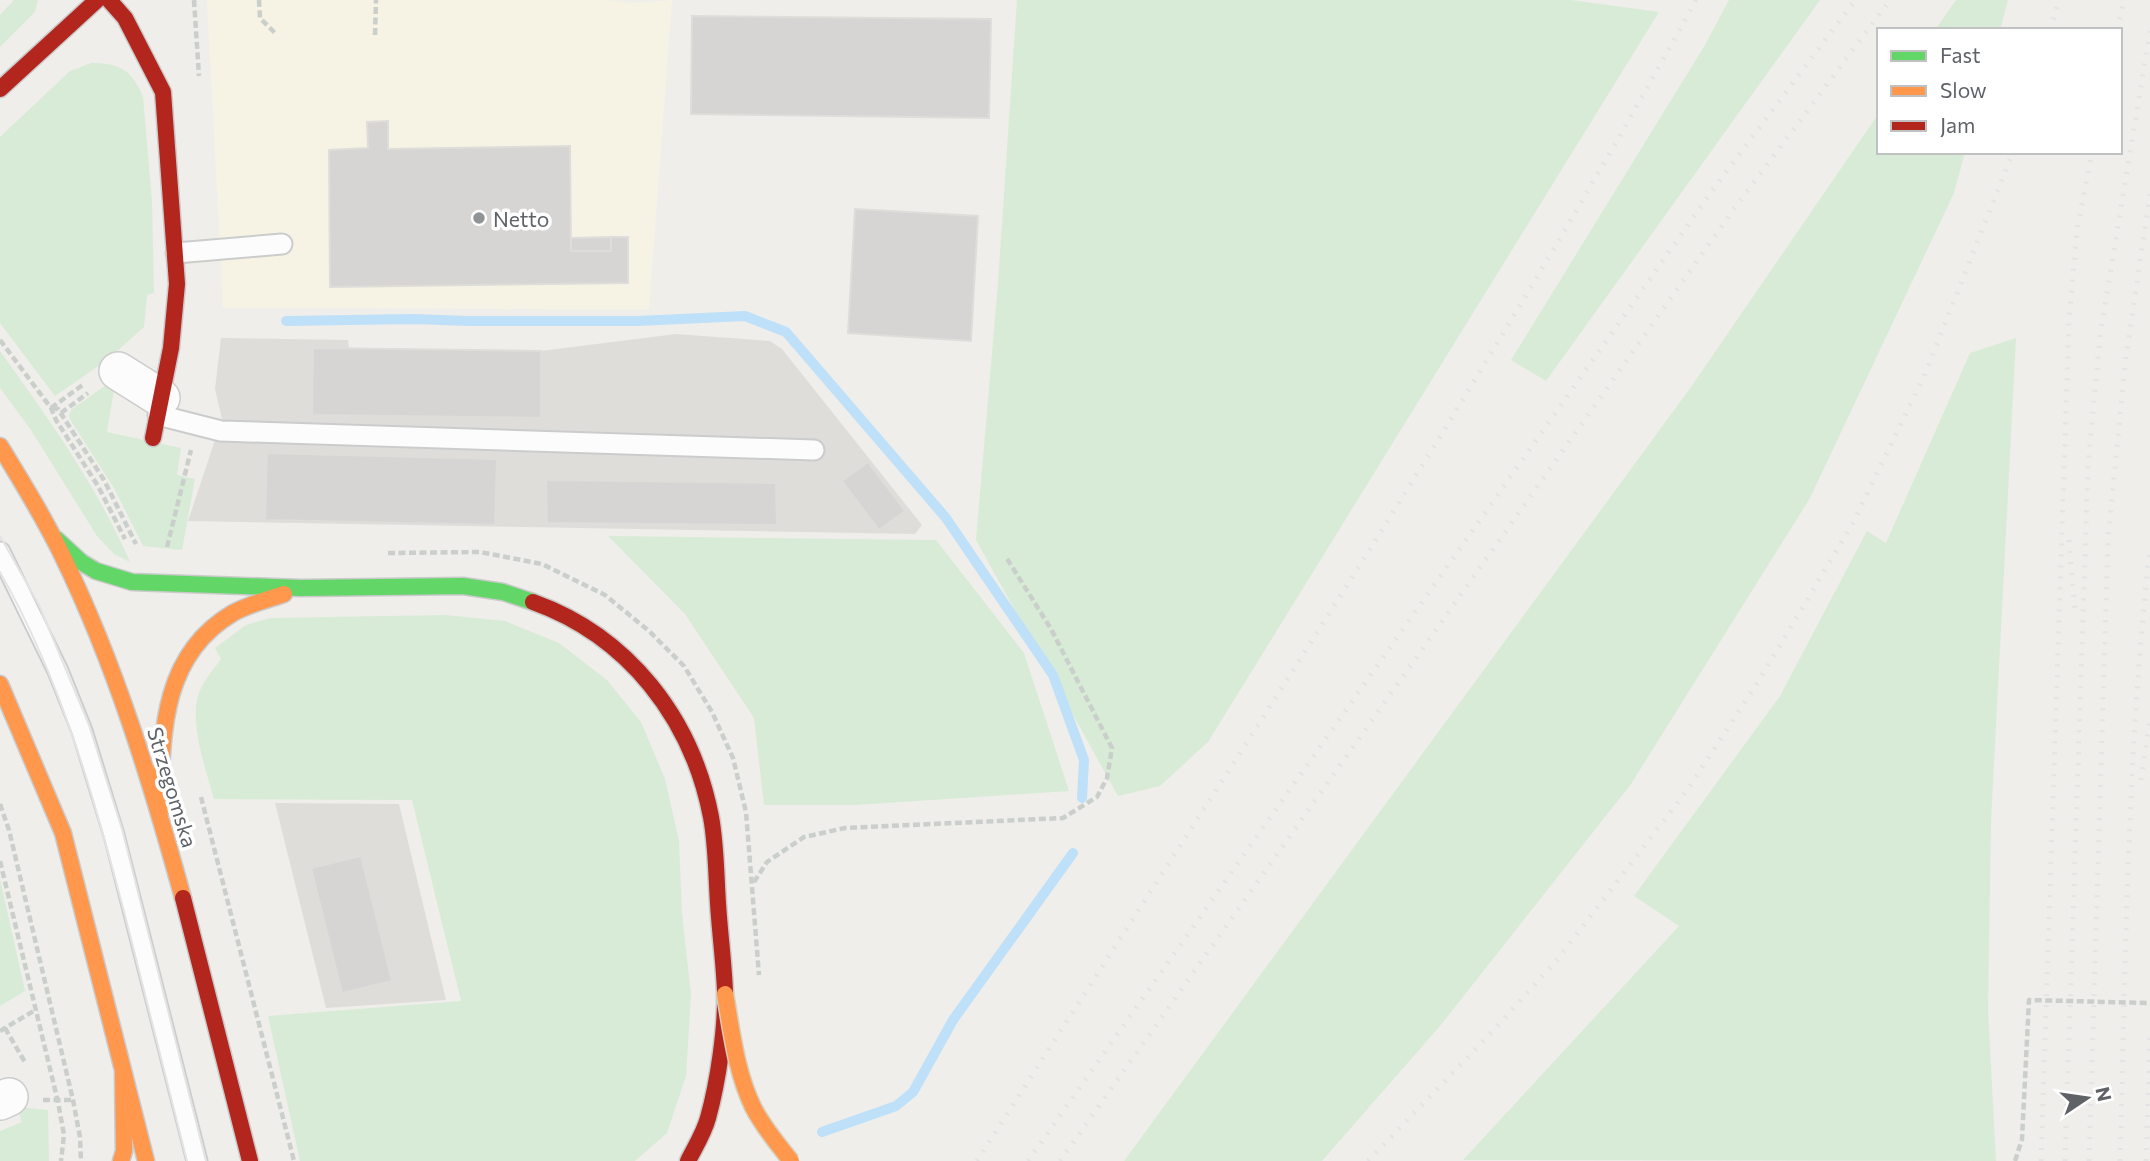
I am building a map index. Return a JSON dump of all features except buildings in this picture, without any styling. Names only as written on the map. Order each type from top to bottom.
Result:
[{"type":"main road","points":[[0,89],[97,0]]},
{"type":"main road","points":[[109,0],[136,38],[163,92],[177,284],[171,348],[153,438]]},
{"type":"main road","name":"Strzegomska","points":[[0,446],[23,480],[56,539],[85,601],[117,682],[160,811],[250,1161]]},
{"type":"main road","points":[[56,539],[81,562],[96,571],[132,582],[301,588],[463,586],[503,592],[535,601],[588,628],[621,652],[648,681],[672,716],[698,767],[711,818],[725,995],[738,1065],[760,1121],[791,1161]]},
{"type":"main road","points":[[160,811],[164,736],[170,693],[180,667],[191,649],[215,625],[234,612],[301,588]]},
{"type":"main road","points":[[0,684],[63,833],[146,1161]]},
{"type":"main road","points":[[688,1161],[708,1120],[719,1063],[725,995]]},
{"type":"main road","points":[[121,1161],[124,1152],[123,1074]]},
{"type":"street","points":[[118,371],[159,407]]},
{"type":"lane","points":[[176,253],[282,244]]},
{"type":"lane","points":[[159,407],[221,431],[814,450]]},
{"type":"lane","points":[[0,552],[58,671],[90,756],[114,835],[197,1161]]},
{"type":"path","points":[[259,0],[260,18],[276,34]]},
{"type":"path","points":[[375,35],[376,0]]},
{"type":"path","points":[[0,340],[51,408],[116,518],[126,543]]},
{"type":"path","points":[[51,408],[58,409],[104,480],[137,545]]},
{"type":"path","points":[[388,553],[480,552],[542,564],[605,595],[649,631],[684,666],[712,712],[733,758],[746,812],[760,986]]},
{"type":"path","points":[[746,903],[749,891],[768,862],[804,837],[845,828],[1063,818],[1097,797],[1107,778],[1112,748],[1051,629],[1006,557]]},
{"type":"path","points":[[199,790],[294,1161]]},
{"type":"path","points":[[0,804],[9,830],[74,1100],[81,1161]]},
{"type":"path","points":[[0,861],[58,1102],[64,1135],[61,1161]]},
{"type":"path","points":[[2015,1161],[2022,1139],[2029,1000],[2150,1003]]},
{"type":"path","points":[[37,1009],[3,1030],[20,1088],[52,1083]]},
{"type":"shaded area","points":[[207,0],[605,0],[634,3],[672,0],[649,309],[223,308]]},
{"type":"shaded area","points":[[676,334],[770,341],[782,349],[922,525],[915,534],[188,521],[222,419],[215,389],[221,338],[348,340],[349,348],[541,351]]},
{"type":"shaded area","points":[[275,803],[399,804],[446,1000],[326,1008]]},
{"type":"green space","points":[[14,0],[38,0],[35,12],[0,47],[0,15]]},
{"type":"green space","points":[[1017,0],[1571,0],[1659,12],[1208,742],[1160,786],[1118,796],[976,540],[998,283]]},
{"type":"green space","points":[[1729,0],[1820,0],[1546,381],[1511,360],[1705,45]]},
{"type":"green space","points":[[1956,0],[2008,0],[2001,28],[1936,28]]},
{"type":"green space","points":[[91,63],[124,70],[134,80],[143,97],[152,201],[154,293],[147,295],[144,327],[107,360],[55,396],[0,323],[0,137],[70,71]]},
{"type":"green space","points":[[1877,116],[1877,154],[1964,154],[1954,193],[1810,498],[1631,784],[1440,1026],[1322,1161],[1124,1161],[1691,387]]},
{"type":"green space","points":[[2016,338],[1991,822],[1988,1010],[1996,1161],[1463,1160],[1679,926],[1634,896],[1780,696],[1867,531],[1886,543],[1970,353]]},
{"type":"green space","points":[[0,351],[87,479],[130,562],[114,554],[97,536],[31,430],[0,388]]},
{"type":"green space","points":[[116,378],[107,432],[181,448],[177,475],[195,479],[182,550],[143,546],[114,488],[69,416],[71,410]]},
{"type":"green space","points":[[608,536],[936,540],[1024,653],[1069,791],[856,805],[764,805],[754,718],[685,614]]},
{"type":"green space","points":[[445,615],[505,621],[559,643],[607,680],[641,722],[665,779],[679,841],[682,913],[691,995],[686,1076],[667,1133],[635,1161],[300,1161],[268,1016],[461,1001],[412,800],[214,799],[197,734],[198,696],[221,659],[215,648],[246,625],[270,618]]},
{"type":"green space","points":[[0,879],[25,991],[0,1006]]},
{"type":"green space","points":[[17,1107],[48,1110],[49,1161],[0,1161],[0,1131],[22,1122]]},
{"type":"waterway","points":[[286,321],[638,321],[745,316],[786,332],[946,518],[1053,675],[1084,760],[1082,798]]},
{"type":"waterway","points":[[822,1132],[896,1106],[913,1092],[953,1020],[1073,853]]},
{"type":"tram line","points":[[0,536],[39,605],[89,725],[122,829],[206,1161]]},
{"type":"tram line","points":[[0,572],[43,659],[92,795],[187,1161]]},
{"type":"railway","points":[[977,1161],[1437,442],[1526,296],[1696,0]]},
{"type":"railway","points":[[1028,1161],[1712,191],[1855,0]]},
{"type":"railway","points":[[1060,1161],[1731,213],[1890,0]]},
{"type":"railway","points":[[2051,28],[2059,0]]},
{"type":"railway","points":[[2117,28],[2124,0]]},
{"type":"railway","points":[[2065,1161],[2088,466],[2100,336],[2150,31]]},
{"type":"railway","points":[[1368,1161],[1557,960],[1688,789],[1758,682],[1853,523],[1925,374],[2012,154]]},
{"type":"railway","points":[[2041,1161],[2069,320],[2077,230],[2092,154]]},
{"type":"railway","points":[[2089,1161],[2108,539],[2125,365],[2150,193]]},
{"type":"railway","points":[[2069,540],[2075,610]]},
{"type":"railway","points":[[2120,1161],[2132,777],[2150,547]]},
{"type":"railway","points":[[2141,780],[2150,718]]},
{"type":"railway","points":[[2146,1161],[2150,1031]]},
{"type":"traffic: fast","points":[[56,539],[81,562],[96,571],[132,582],[301,588],[463,586],[503,592],[533,602]]},
{"type":"traffic: slow","points":[[0,446],[56,543],[100,640],[145,768],[183,898]]},
{"type":"traffic: slow","points":[[160,811],[162,754],[170,700],[178,675],[191,652],[209,631],[233,613],[284,594]]},
{"type":"traffic: slow","points":[[0,684],[63,833],[146,1161]]},
{"type":"traffic: slow","points":[[725,994],[735,1052],[747,1094],[770,1135],[791,1161]]},
{"type":"traffic: slow","points":[[121,1161],[124,1151],[123,1074]]},
{"type":"traffic: jam","points":[[0,89],[97,0]]},
{"type":"traffic: jam","points":[[109,0],[125,18],[163,92],[177,284],[171,348],[153,438]]},
{"type":"traffic: jam","points":[[533,602],[567,617],[598,636],[626,659],[650,685],[671,714],[689,746],[702,781],[714,841],[725,1006],[721,1055],[712,1104],[704,1129],[688,1161]]},
{"type":"traffic: jam","points":[[183,898],[250,1161]]},
{"type":"place","name":"Netto","points":[[479,218]]}]
